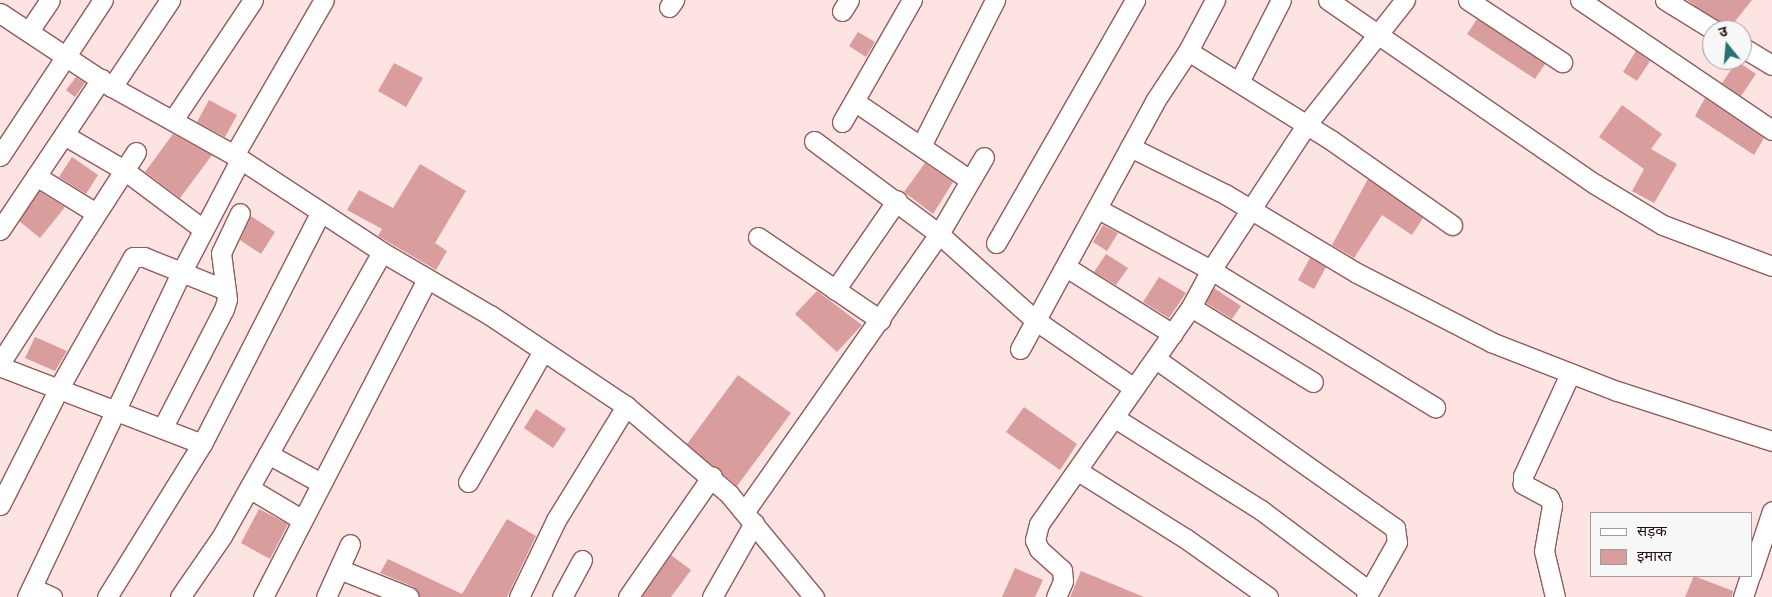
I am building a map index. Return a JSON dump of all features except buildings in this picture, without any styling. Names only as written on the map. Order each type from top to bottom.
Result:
[{"type":"street","points":[[29,32],[50,0]]},
{"type":"street","points":[[0,156],[103,0]]},
{"type":"street","points":[[0,230],[64,135],[107,83],[170,0]]},
{"type":"street","points":[[173,120],[253,0]]},
{"type":"street","points":[[52,597],[30,593],[115,408],[237,157],[324,0]]},
{"type":"street","points":[[842,122],[912,0]]},
{"type":"street","points":[[921,146],[995,0]]},
{"type":"street","points":[[996,242],[1135,0]]},
{"type":"street","points":[[1020,349],[1130,147],[1188,51],[1215,0]]},
{"type":"street","points":[[1239,82],[1281,0]]},
{"type":"street","points":[[1328,0],[1380,35],[1450,87],[1654,220],[1714,247],[1772,266]]},
{"type":"street","points":[[1056,597],[1063,581],[1062,570],[1039,549],[1037,530],[1134,388],[1156,360],[1191,307],[1211,270],[1306,124],[1380,35],[1405,0]]},
{"type":"street","points":[[1468,0],[1562,62]]},
{"type":"street","points":[[1580,0],[1772,130]]},
{"type":"street","points":[[1668,1],[1702,22]]},
{"type":"street","points":[[0,13],[107,83],[237,157],[320,213],[544,351],[626,406],[712,476],[749,517],[814,597]]},
{"type":"street","points":[[1188,51],[1306,124],[1452,225]]},
{"type":"street","points":[[1752,53],[1772,65]]},
{"type":"street","points":[[854,101],[970,180]]},
{"type":"street","points":[[64,135],[124,170],[203,229]]},
{"type":"street","points":[[814,141],[897,200],[939,234],[1035,320],[1134,388]]},
{"type":"street","points":[[1130,147],[1252,209],[1420,306],[1491,342],[1570,374],[1772,441]]},
{"type":"street","points":[[136,152],[0,359],[4,368],[60,386],[202,444]]},
{"type":"street","points":[[712,597],[749,517],[939,234],[984,157]]},
{"type":"street","points":[[36,176],[96,213]]},
{"type":"street","points":[[835,290],[897,200]]},
{"type":"street","points":[[1098,208],[1211,270],[1435,407]]},
{"type":"street","points":[[163,427],[224,309],[226,290],[221,253],[240,213]]},
{"type":"street","points":[[107,597],[202,444],[320,213]]},
{"type":"street","points":[[758,237],[880,320]]},
{"type":"street","points":[[180,597],[249,488],[382,252]]},
{"type":"street","points":[[0,505],[60,386],[133,257],[226,290]]},
{"type":"street","points":[[1066,266],[1173,334]]},
{"type":"street","points":[[263,597],[301,519],[427,278]]},
{"type":"street","points":[[1191,307],[1313,382]]},
{"type":"street","points":[[468,482],[544,351]]},
{"type":"street","points":[[1114,418],[1261,510],[1367,594],[1397,542],[1395,528],[1156,360]]},
{"type":"street","points":[[1555,597],[1544,551],[1552,505],[1549,498],[1524,484],[1523,476],[1570,374]]},
{"type":"street","points":[[519,597],[556,520],[626,406]]},
{"type":"street","points":[[268,454],[321,482]]},
{"type":"street","points":[[1078,470],[1185,538],[1268,597]]},
{"type":"street","points":[[628,597],[712,476]]},
{"type":"street","points":[[249,488],[301,519]]},
{"type":"street","points":[[1752,569],[1772,511]]},
{"type":"street","points":[[326,597],[350,544]]},
{"type":"street","points":[[562,597],[582,560]]},
{"type":"street","points":[[338,569],[409,597]]},
{"type":"street","points":[[1743,597],[1749,577]]}]
